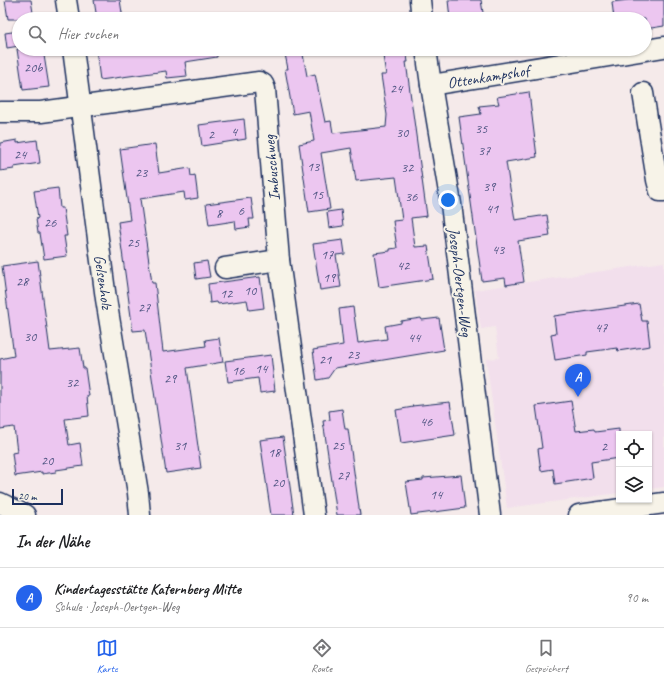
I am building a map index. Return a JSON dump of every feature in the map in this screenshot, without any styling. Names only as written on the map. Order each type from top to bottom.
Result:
[{"type":"street","points":[[66,0],[68,12]]},
{"type":"street","points":[[420,0],[421,12]]},
{"type":"street","name":"Ottenkampshof","points":[[652,49],[664,47]]},
{"type":"street","name":"Gelsenholz","points":[[74,56],[105,291],[138,493],[140,515]]},
{"type":"street","name":"Joseph-Oertgen-Weg","points":[[427,56],[451,204],[490,515]]},
{"type":"street","name":"Ottenkampshof","points":[[431,86],[610,56]]},
{"type":"street","name":"Imbuschweg","points":[[0,112],[41,112],[243,84],[259,82],[263,84],[265,89],[279,260],[314,515]]},
{"type":"street","points":[[643,94],[657,180],[660,191],[664,191]]},
{"type":"street","points":[[225,268],[279,260]]},
{"type":"street","points":[[0,503],[25,515]]},
{"type":"street","points":[[579,515],[664,503]]},
{"type":"shaded area","points":[[664,262],[664,487],[652,489],[652,431],[616,431],[616,493],[507,508],[486,359],[499,358],[495,327],[481,329],[475,290]]},
{"type":"building","points":[[5,0],[31,0],[33,12],[12,12],[12,19],[8,19]]},
{"type":"building","points":[[94,0],[120,0],[122,12],[96,12]]},
{"type":"building","points":[[448,0],[481,0],[483,12],[449,12]]},
{"type":"building","points":[[629,0],[664,0],[664,26],[652,28],[652,12],[613,12],[612,2]]},
{"type":"building","points":[[12,32],[12,47],[7,48],[5,33]]},
{"type":"building","points":[[18,56],[44,56],[49,87],[23,90]]},
{"type":"building","points":[[97,56],[217,56],[185,62],[187,76],[167,78],[166,71],[100,80]]},
{"type":"building","points":[[285,56],[303,56],[307,76],[315,74],[325,122],[331,121],[333,133],[386,127],[387,115],[381,75],[386,75],[383,56],[407,56],[408,62],[406,62],[427,216],[411,218],[415,247],[428,246],[433,279],[379,287],[374,253],[390,251],[390,249],[397,248],[393,221],[402,220],[396,177],[356,181],[351,148],[321,153],[330,209],[309,212],[299,144],[314,141],[309,111],[293,114],[285,69],[288,69]]},
{"type":"building","points":[[529,92],[537,157],[506,162],[515,220],[547,215],[550,236],[518,241],[524,282],[506,285],[505,278],[482,281],[459,117],[481,114],[479,106],[499,104],[497,97]]},
{"type":"building","points":[[244,119],[246,139],[202,146],[199,125]]},
{"type":"building","points":[[17,140],[17,143],[37,140],[40,163],[0,171],[0,143]]},
{"type":"building","points":[[155,144],[159,173],[190,168],[191,176],[195,175],[198,198],[185,200],[184,192],[140,199],[152,283],[155,283],[163,352],[206,346],[205,340],[219,338],[223,362],[187,368],[201,468],[166,473],[145,330],[133,331],[118,222],[130,220],[120,149]]},
{"type":"building","points":[[58,188],[60,208],[63,208],[67,236],[64,236],[67,256],[44,259],[40,233],[38,233],[36,219],[38,218],[34,191]]},
{"type":"building","points":[[251,198],[254,219],[249,219],[250,227],[236,229],[235,221],[209,225],[206,204]]},
{"type":"building","points":[[341,210],[343,226],[329,228],[327,212]]},
{"type":"building","points":[[343,240],[345,254],[336,255],[341,287],[320,290],[313,244]]},
{"type":"building","points":[[38,261],[50,351],[80,348],[83,368],[85,368],[89,396],[87,396],[89,416],[65,419],[69,445],[80,443],[83,466],[56,470],[56,472],[42,474],[42,472],[15,476],[12,453],[17,452],[14,427],[0,429],[0,359],[14,356],[2,266]]},
{"type":"building","points":[[207,261],[210,277],[196,279],[194,263]]},
{"type":"building","points":[[260,277],[264,308],[249,310],[247,300],[218,304],[217,302],[210,303],[208,284]]},
{"type":"building","points":[[639,304],[642,321],[647,321],[650,346],[618,351],[617,348],[587,352],[587,355],[555,360],[551,334],[556,333],[554,316]]},
{"type":"building","points":[[353,307],[358,343],[387,339],[385,326],[401,323],[401,321],[421,318],[422,320],[439,318],[444,350],[335,368],[328,378],[317,380],[313,350],[343,345],[339,309]]},
{"type":"building","points":[[271,355],[275,391],[260,393],[258,378],[228,382],[225,361]]},
{"type":"building","points":[[571,401],[576,431],[594,429],[595,432],[619,429],[619,431],[616,431],[616,458],[591,462],[593,478],[555,484],[553,469],[541,471],[538,449],[542,448],[536,406]]},
{"type":"building","points":[[450,402],[455,435],[401,443],[396,410],[413,407],[412,406]]},
{"type":"building","points":[[342,409],[345,429],[348,429],[360,515],[337,515],[323,421],[330,420],[329,411]]},
{"type":"building","points":[[283,437],[294,515],[271,515],[260,440]]},
{"type":"building","points":[[461,475],[465,508],[411,515],[406,482],[423,480],[423,478]]},
{"type":"place","name":"Kindertagesstätte Katernberg Mitte","points":[[578,397]]}]
